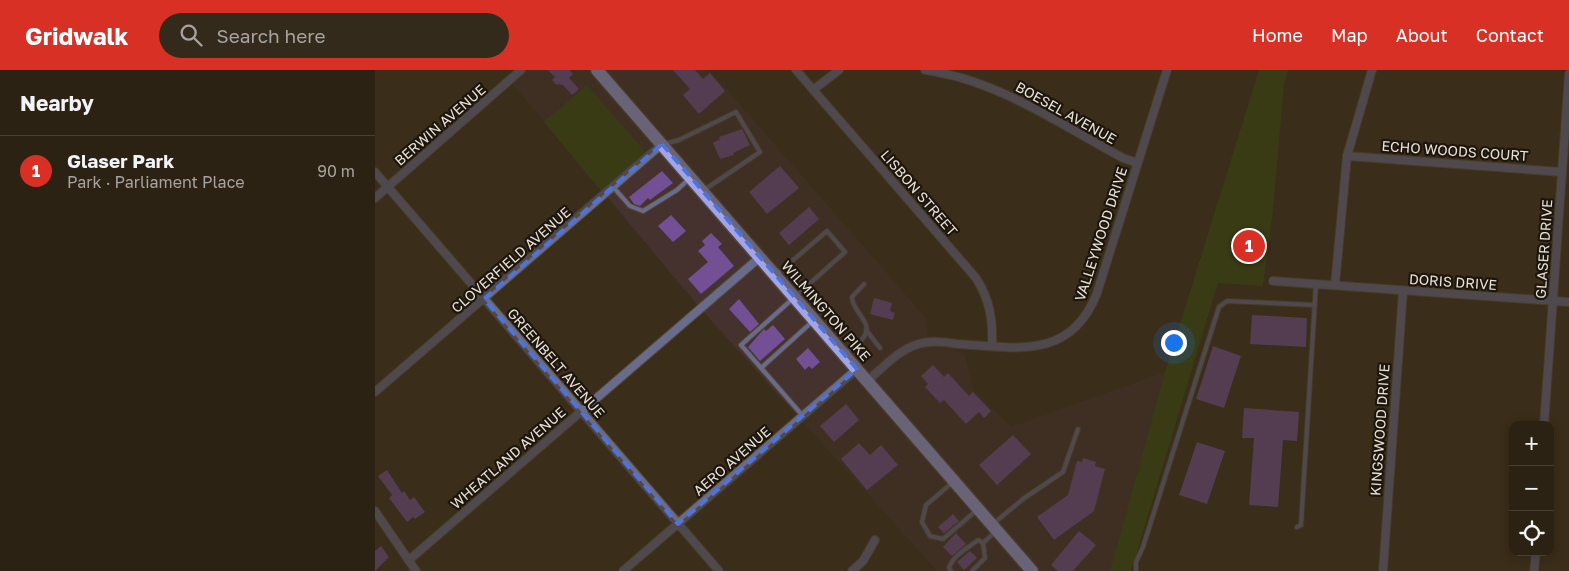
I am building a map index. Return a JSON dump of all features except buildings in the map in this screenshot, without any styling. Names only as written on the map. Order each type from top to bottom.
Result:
[{"type":"main road","name":"WILMINGTON PIKE","points":[[597,70],[1030,571]]},
{"type":"street","name":"BERWIN AVENUE","points":[[375,198],[521,70]]},
{"type":"street","name":"LISBON STREET","points":[[796,70],[975,278],[986,295],[991,312],[993,346]]},
{"type":"street","points":[[813,90],[839,70]]},
{"type":"street","name":"BOESEL AVENUE","points":[[925,70],[960,78],[1011,96],[1123,158],[1138,163]]},
{"type":"street","name":"VALLEYWOOD DRIVE","points":[[867,381],[903,350],[917,344],[940,342],[1025,348],[1055,342],[1076,328],[1086,316],[1097,292],[1167,70]]},
{"type":"street","points":[[1335,286],[1347,156],[1372,70]]},
{"type":"street","name":"GLASER DRIVE","points":[[1544,421],[1569,74]]},
{"type":"street","name":"CLOVERFIELD AVENUE","points":[[375,392],[662,144]]},
{"type":"street","name":"ECHO WOODS COURT","points":[[1347,156],[1562,172]]},
{"type":"street","name":"GREENBELT AVENUE","points":[[375,172],[719,571]]},
{"type":"street","name":"WHEATLAND AVENUE","points":[[409,560],[759,258]]},
{"type":"street","name":"DORIS DRIVE","points":[[1273,281],[1569,302]]},
{"type":"street","name":"KINGSWOOD DRIVE","points":[[1383,571],[1403,291]]},
{"type":"street","name":"AERO AVENUE","points":[[623,571],[857,369]]},
{"type":"street","points":[[375,511],[416,571]]},
{"type":"street","points":[[852,571],[863,561],[875,540]]},
{"type":"street","points":[[1534,571],[1535,556]]},
{"type":"lane","points":[[662,144],[679,140],[736,112],[760,152],[702,191]]},
{"type":"lane","points":[[613,188],[630,206],[643,211],[677,190],[691,178]]},
{"type":"lane","points":[[775,276],[827,231],[845,252],[793,296],[741,345],[803,416]]},
{"type":"lane","points":[[843,355],[864,337],[866,323],[852,303],[852,297],[864,284]]},
{"type":"lane","points":[[1297,527],[1301,525],[1317,284]]},
{"type":"lane","points":[[1136,571],[1136,562],[1143,547],[1219,307],[1227,301],[1315,305]]},
{"type":"lane","points":[[761,368],[814,320]]},
{"type":"lane","points":[[866,330],[880,348]]},
{"type":"lane","points":[[972,571],[985,558],[983,543],[994,528],[1023,498],[1063,472],[1078,429]]},
{"type":"lane","points":[[953,482],[926,506],[921,522],[930,536],[943,539],[978,509]]},
{"type":"lane","points":[[951,571],[949,568],[951,563],[978,540],[983,543]]},
{"type":"highlighted area","points":[[662,144],[857,369],[678,524],[484,299]]},
{"type":"shaded area","points":[[521,70],[710,70],[926,318],[927,334],[965,355],[973,389],[1011,427],[1165,372],[1110,571],[937,571],[700,308],[510,81]]},
{"type":"green space","points":[[1259,70],[1288,70],[1284,84],[1273,209],[1263,286],[1218,283],[1131,571],[1110,571],[1165,372]]},
{"type":"green space","points":[[587,85],[646,153],[602,192],[544,122]]},
{"type":"place","name":"Glaser Park","points":[[1249,246]]}]
